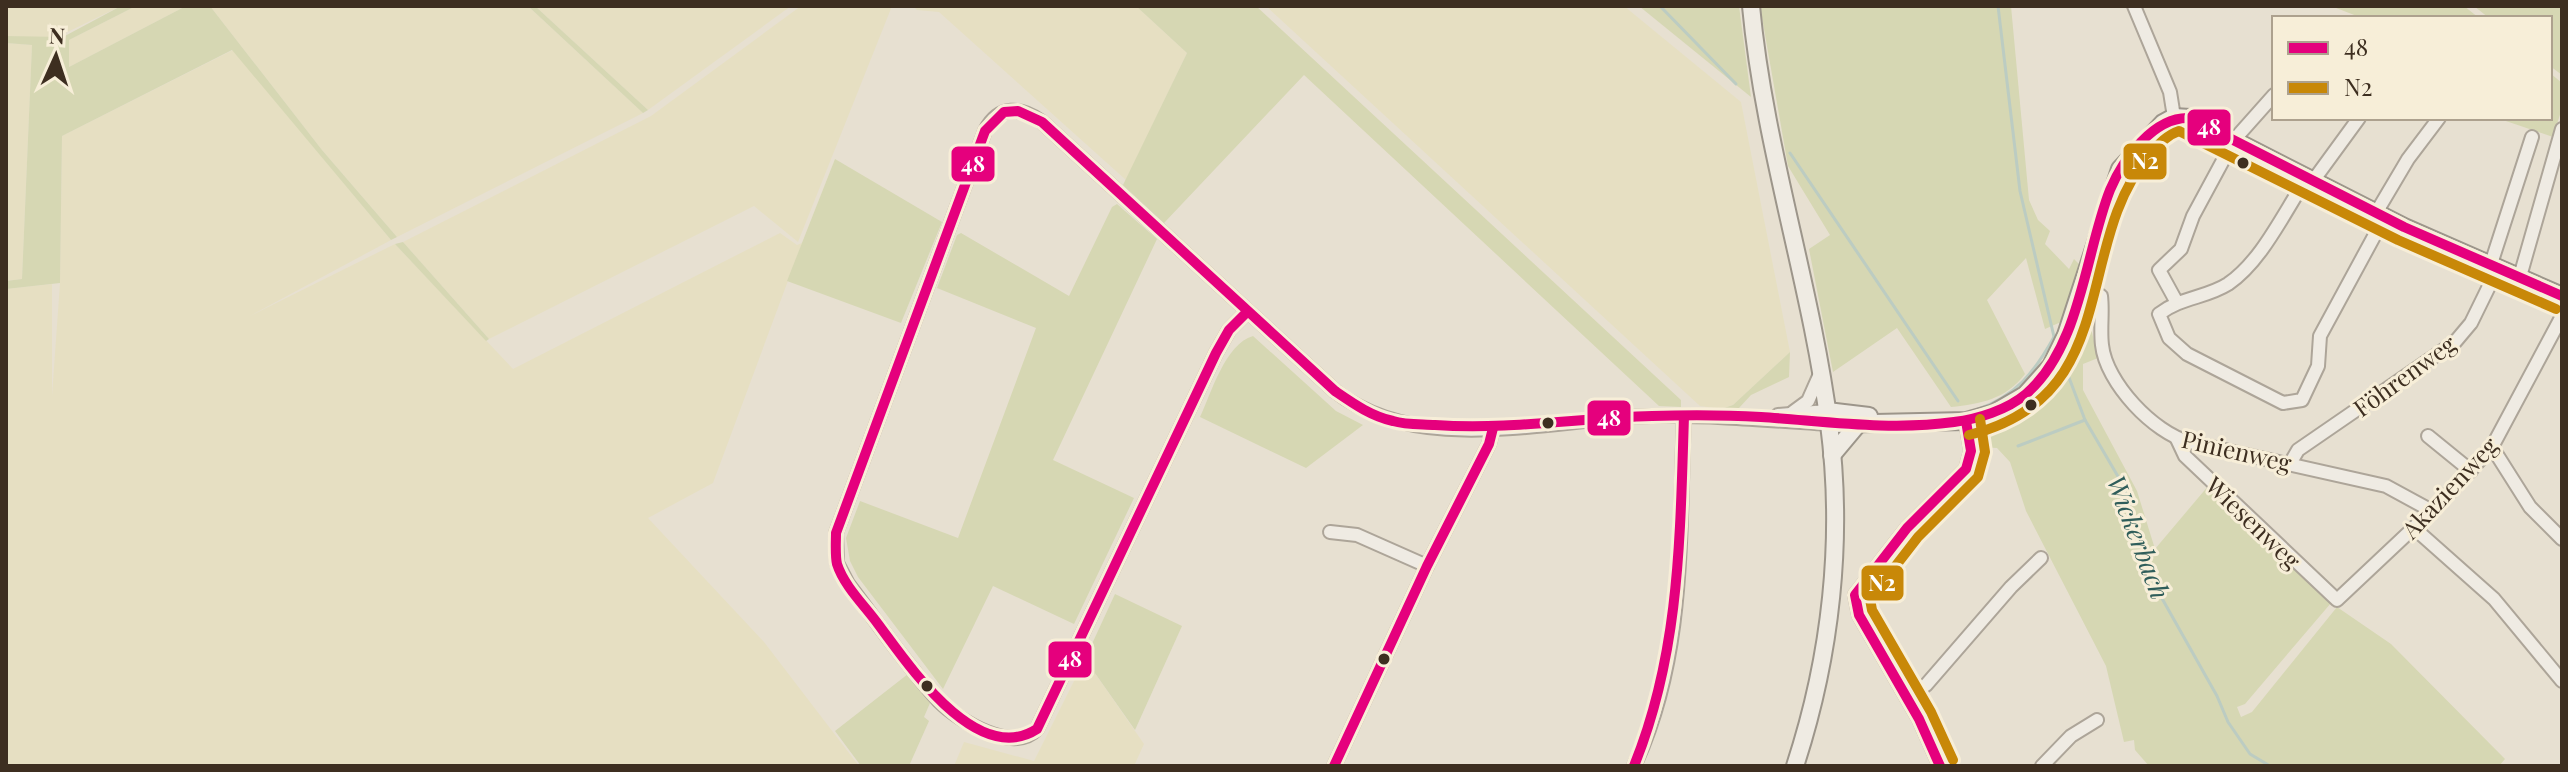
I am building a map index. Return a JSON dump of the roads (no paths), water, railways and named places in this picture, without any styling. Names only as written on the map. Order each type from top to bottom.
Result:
[{"type":"main road","points":[[1751,6],[1774,146],[1828,417],[1832,455],[1835,527],[1829,616],[1813,708],[1795,766]]},
{"type":"main road","points":[[1828,417],[1858,424],[1966,421],[2008,406],[2038,383],[2051,366],[2066,335],[2116,177],[2132,152],[2168,120],[2190,118],[2380,216],[2519,280],[2562,296]]},
{"type":"main road","points":[[1828,417],[1892,422]]},
{"type":"main road","points":[[1832,455],[1858,424]]},
{"type":"street","points":[[2134,6],[2170,92],[2168,120]]},
{"type":"street","points":[[2176,301],[2159,270],[2181,249],[2193,216],[2234,140],[2272,97]]},
{"type":"street","points":[[1247,312],[1229,330],[1216,353],[1037,729],[1026,738],[1006,739],[948,709],[848,584],[837,563],[836,533],[992,119],[1016,110],[1042,122],[1247,312],[1335,391],[1363,411],[1404,424],[1493,428],[1613,418],[1828,417]]},
{"type":"street","points":[[2357,120],[2310,179],[2245,271],[2224,286],[2176,301],[2159,314],[2169,338],[2187,354],[2283,403],[2302,400],[2318,366],[2320,336],[2408,159],[2437,120]]},
{"type":"street","points":[[2519,280],[2559,150],[2562,129]]},
{"type":"street","name":"Föhrenweg","points":[[2291,462],[2298,450],[2455,342],[2471,323],[2493,268],[2532,137]]},
{"type":"street","name":"Pinienweg","points":[[2084,285],[2101,296],[2102,346],[2108,366],[2140,411],[2177,439],[2291,462],[2386,486],[2432,511]]},
{"type":"street","name":"Akazienweg","points":[[2337,600],[2432,511],[2492,447],[2562,316]]},
{"type":"street","points":[[1793,412],[1808,401],[1820,374]]},
{"type":"street","points":[[1761,417],[1793,412],[1828,417]]},
{"type":"street","points":[[1634,766],[1654,721],[1673,640],[1684,416]]},
{"type":"street","points":[[1940,766],[1908,698],[1859,615],[1855,595],[1907,528],[1966,469],[1971,451],[1966,421]]},
{"type":"street","points":[[1334,766],[1427,566],[1489,444],[1493,428]]},
{"type":"street","points":[[2428,436],[2471,471]]},
{"type":"street","name":"Wiesenweg","points":[[2177,439],[2185,456],[2337,600]]},
{"type":"street","points":[[2492,447],[2530,507],[2562,539]]},
{"type":"street","points":[[2414,528],[2494,599],[2562,681]]},
{"type":"street","points":[[1330,532],[1357,535],[1427,566]]},
{"type":"street","points":[[1908,698],[1926,685],[2006,591],[2041,558]]},
{"type":"street","points":[[2042,766],[2071,736],[2097,720]]},
{"type":"waterway","points":[[1660,6],[1736,84]]},
{"type":"waterway","name":"Wickerbach","points":[[1998,6],[2020,191],[2055,341]]},
{"type":"waterway","points":[[1790,153],[1958,401]]},
{"type":"waterway","points":[[1976,410],[2002,398],[2022,382],[2054,337]]},
{"type":"waterway","name":"Wickerbach","points":[[2062,359],[2085,420],[2123,485],[2155,586],[2217,696],[2228,722],[2250,754],[2270,766]]},
{"type":"waterway","points":[[2018,446],[2085,420]]}]
